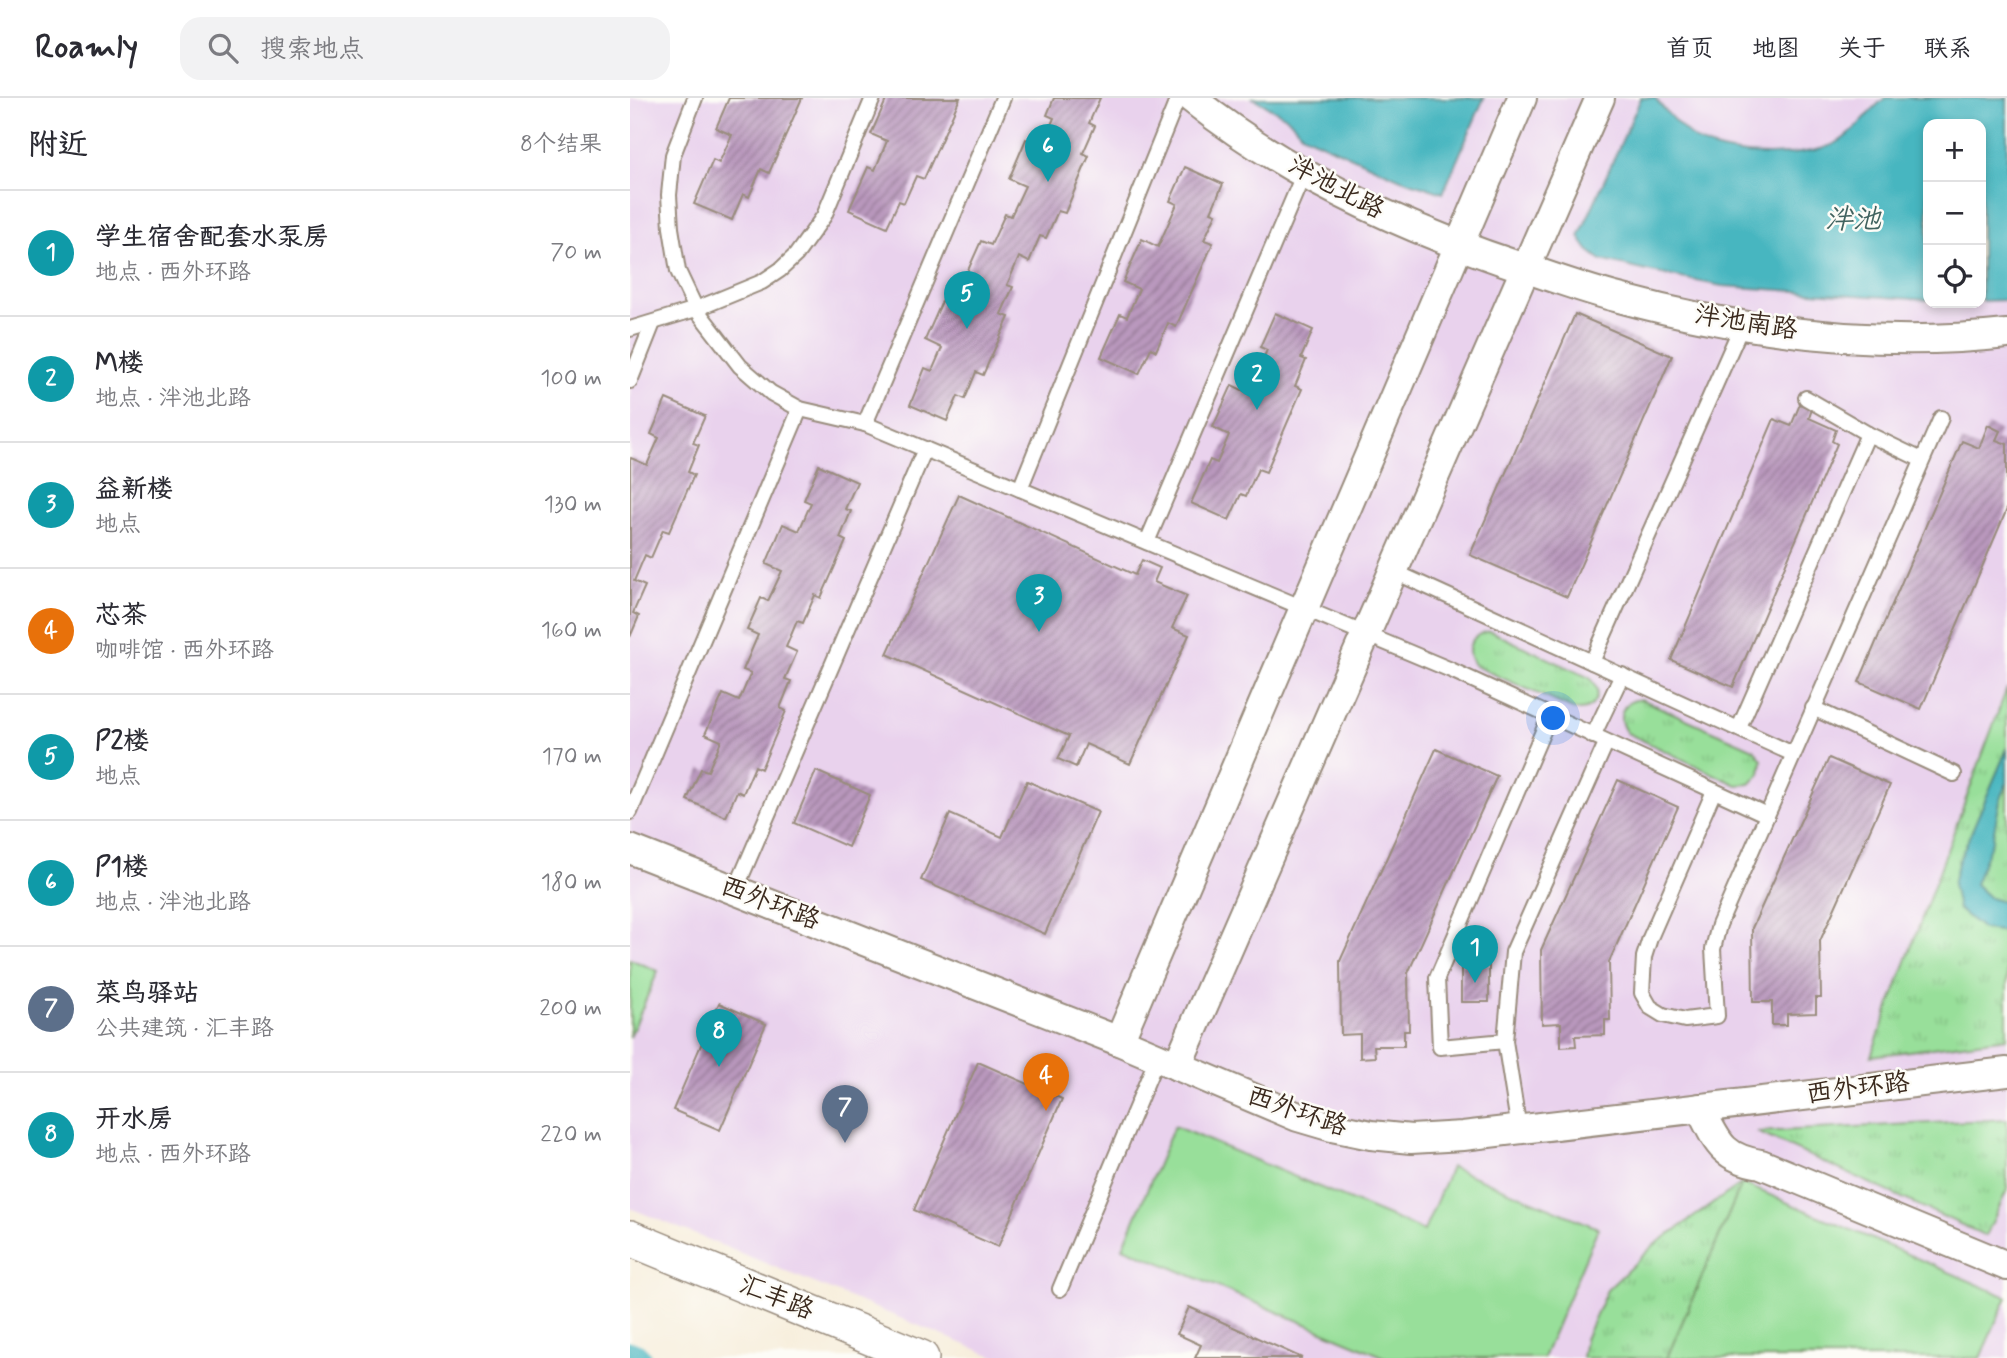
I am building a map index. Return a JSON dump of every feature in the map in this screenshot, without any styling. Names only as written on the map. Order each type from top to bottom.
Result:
[{"type":"street","name":"泮池北路","points":[[1191,98],[1251,141],[1304,173],[1426,233],[1492,258]]},
{"type":"street","points":[[1119,1041],[1522,98]]},
{"type":"street","points":[[1167,1062],[1366,634],[1600,99]]},
{"type":"street","name":"泮池南路","points":[[1492,258],[1618,298],[1742,325],[1871,337],[1935,338],[2007,334]]},
{"type":"street","name":"西外环路","points":[[630,849],[1119,1041],[1298,1117],[1371,1135],[1411,1139],[1519,1130],[2007,1072]]},
{"type":"street","points":[[1700,1108],[1718,1145],[1730,1156],[1761,1164],[2007,1266]]},
{"type":"street","name":"汇丰路","points":[[630,1238],[921,1358]]},
{"type":"lane","points":[[695,98],[673,155],[669,195],[678,271],[696,309],[740,366],[771,393],[800,409],[866,424],[1366,634],[1767,815]]},
{"type":"lane","points":[[630,329],[696,309],[762,282],[796,255],[824,216],[873,98]]},
{"type":"lane","points":[[866,424],[1003,98]]},
{"type":"lane","points":[[1020,489],[1178,98]]},
{"type":"lane","points":[[1147,542],[1304,173]]},
{"type":"lane","points":[[630,381],[653,323]]},
{"type":"lane","points":[[1592,662],[1742,325]]},
{"type":"lane","points":[[1806,398],[1868,434],[1922,460]]},
{"type":"lane","points":[[630,812],[800,409]]},
{"type":"lane","points":[[1714,791],[1644,957],[1642,993],[1650,1007],[1663,1015],[1685,1020],[1717,1016],[1714,938],[1941,418]]},
{"type":"lane","points":[[1739,728],[1868,434]]},
{"type":"lane","points":[[735,891],[925,449]]},
{"type":"lane","points":[[1393,571],[1793,754]]},
{"type":"lane","points":[[1519,1130],[1506,1041],[1514,952],[1600,740],[1622,675]]},
{"type":"lane","points":[[1813,708],[1954,774]]},
{"type":"lane","points":[[1506,1041],[1440,1047],[1437,978],[1550,715]]},
{"type":"lane","points":[[1060,1289],[1167,1062]]},
{"type":"shaded area","points":[[630,98],[2007,98],[2007,1358],[998,1358],[630,1208]]},
{"type":"green space","points":[[1490,631],[1590,678],[1597,689],[1594,702],[1588,708],[1575,710],[1475,666],[1469,654],[1473,639]]},
{"type":"green space","points":[[2007,688],[2007,1038],[1871,1056]]},
{"type":"green space","points":[[1641,699],[1754,749],[1762,760],[1760,774],[1750,784],[1737,785],[1627,733],[1621,721],[1622,711],[1629,703]]},
{"type":"green space","points":[[630,959],[658,971],[630,1037]]},
{"type":"green space","points":[[2007,1119],[2007,1190],[1986,1236],[1757,1132]]},
{"type":"green space","points":[[1174,1126],[1424,1231],[1451,1167],[1598,1228],[1543,1358],[1387,1358],[1123,1247]]},
{"type":"green space","points":[[1742,1183],[1667,1358],[1582,1358],[1585,1339],[1607,1290],[1654,1245]]},
{"type":"green space","points":[[1742,1183],[2007,1297],[1980,1358],[1667,1358]]},
{"type":"water","points":[[1253,98],[1484,98],[1443,193],[1401,179],[1303,135],[1288,118]]},
{"type":"water","name":"泮池","points":[[1641,98],[1655,98],[1682,128],[1701,143],[1731,152],[1770,155],[1808,152],[1838,142],[1851,133],[1885,98],[2007,98],[2007,300],[1986,301],[1986,119],[1923,119],[1923,300],[1722,286],[1601,260],[1588,250],[1579,237]]},
{"type":"water","points":[[2007,749],[2007,783],[2001,796],[1992,841],[1975,884],[1990,898],[2007,903],[2007,932],[1983,929],[1958,909],[1953,884],[1958,863]]},
{"type":"building","points":[[729,98],[802,98],[769,173],[761,169],[749,197],[743,194],[732,220],[694,204],[713,160],[719,163],[732,135],[716,128]]},
{"type":"building","points":[[887,98],[960,98],[924,179],[916,176],[904,203],[899,201],[887,227],[849,210],[868,167],[875,170],[887,141],[871,134]]},
{"type":"building","points":[[1054,98],[1100,98],[1089,123],[1095,126],[1083,153],[1089,156],[1065,213],[1058,211],[1046,238],[1040,236],[1029,262],[1019,257],[1007,285],[1013,287],[1001,314],[1009,317],[983,375],[976,372],[965,399],[958,396],[947,421],[910,405],[925,368],[932,371],[942,348],[925,340],[943,299],[960,307],[971,280],[965,277],[981,241],[991,245],[1005,214],[1011,216],[1025,186],[1009,179],[1026,139],[1042,146],[1054,118],[1047,115]]},
{"type":"building","points":[[1185,167],[1223,184],[1211,212],[1216,214],[1204,240],[1213,243],[1176,327],[1168,323],[1156,351],[1151,348],[1139,374],[1101,357],[1120,314],[1127,317],[1139,289],[1123,282],[1142,239],[1158,247],[1177,204],[1170,201]]},
{"type":"building","points":[[1275,313],[1313,330],[1301,358],[1306,360],[1295,386],[1302,389],[1266,472],[1258,469],[1246,496],[1241,494],[1229,520],[1191,503],[1210,460],[1217,463],[1229,435],[1213,427],[1232,385],[1248,393],[1267,350],[1260,347]]},
{"type":"building","points":[[1575,314],[1672,356],[1567,597],[1470,555]]},
{"type":"building","points":[[666,399],[705,416],[693,443],[699,445],[688,472],[694,475],[669,532],[663,530],[651,558],[645,555],[634,581],[645,586],[633,613],[639,616],[630,637],[630,460],[631,458],[647,465],[659,438],[651,434]]},
{"type":"building","points":[[1800,404],[1812,409],[1809,418],[1836,430],[1832,441],[1837,444],[1733,687],[1671,660],[1774,419],[1791,426]]},
{"type":"building","points":[[1988,425],[2000,431],[1996,440],[2007,444],[2007,509],[1921,709],[1859,682],[1962,441],[1979,448]]},
{"type":"building","points":[[819,465],[857,482],[845,509],[851,511],[840,538],[846,541],[821,598],[815,595],[803,623],[797,621],[786,647],[797,652],[785,679],[791,681],[780,708],[786,711],[761,769],[755,766],[743,794],[737,791],[726,817],[687,800],[701,769],[708,771],[721,741],[705,734],[723,694],[739,701],[751,673],[743,670],[758,635],[747,630],[761,598],[768,601],[782,571],[766,564],[783,524],[799,531],[811,503],[804,500]]},
{"type":"building","points":[[959,495],[1135,575],[1142,560],[1160,568],[1154,582],[1187,596],[1172,628],[1189,635],[1130,764],[1086,744],[1076,767],[1058,759],[1069,736],[887,654]]},
{"type":"building","points":[[1436,749],[1497,776],[1408,973],[1409,1031],[1404,1031],[1404,1046],[1374,1046],[1375,1057],[1360,1058],[1360,1034],[1341,1035],[1340,961]]},
{"type":"building","points":[[1829,758],[1890,785],[1820,941],[1821,998],[1816,998],[1816,1013],[1787,1014],[1787,1025],[1772,1025],[1772,1002],[1753,1002],[1752,928]]},
{"type":"building","points":[[816,771],[870,795],[848,847],[794,823]]},
{"type":"building","points":[[1618,780],[1678,807],[1609,962],[1610,1020],[1605,1020],[1605,1035],[1575,1036],[1576,1046],[1561,1047],[1561,1023],[1542,1024],[1541,950]]},
{"type":"building","points":[[1027,781],[1098,812],[1045,934],[921,880],[950,814],[1002,837]]},
{"type":"building","points":[[1461,964],[1489,964],[1489,1002],[1461,1002]]},
{"type":"building","points":[[719,1003],[766,1024],[720,1130],[673,1110]]},
{"type":"building","points":[[978,1062],[1062,1099],[998,1247],[914,1210]]},
{"type":"building","points":[[1189,1307],[1302,1358],[1195,1358],[1201,1345],[1177,1334]]},
{"type":"waterway","points":[[630,1355],[637,1358]]},
{"type":"place","name":"P1楼","points":[[1048,182]]},
{"type":"place","name":"P2楼","points":[[967,329]]},
{"type":"place","name":"M楼","points":[[1257,410]]},
{"type":"place","name":"益新楼","points":[[1039,632]]},
{"type":"place","name":"学生宿舍配套水泵房","points":[[1475,983]]},
{"type":"place","name":"开水房","points":[[719,1067]]},
{"type":"place","name":"芯茶","points":[[1046,1111]]},
{"type":"place","name":"菜鸟驿站","points":[[845,1143]]}]
